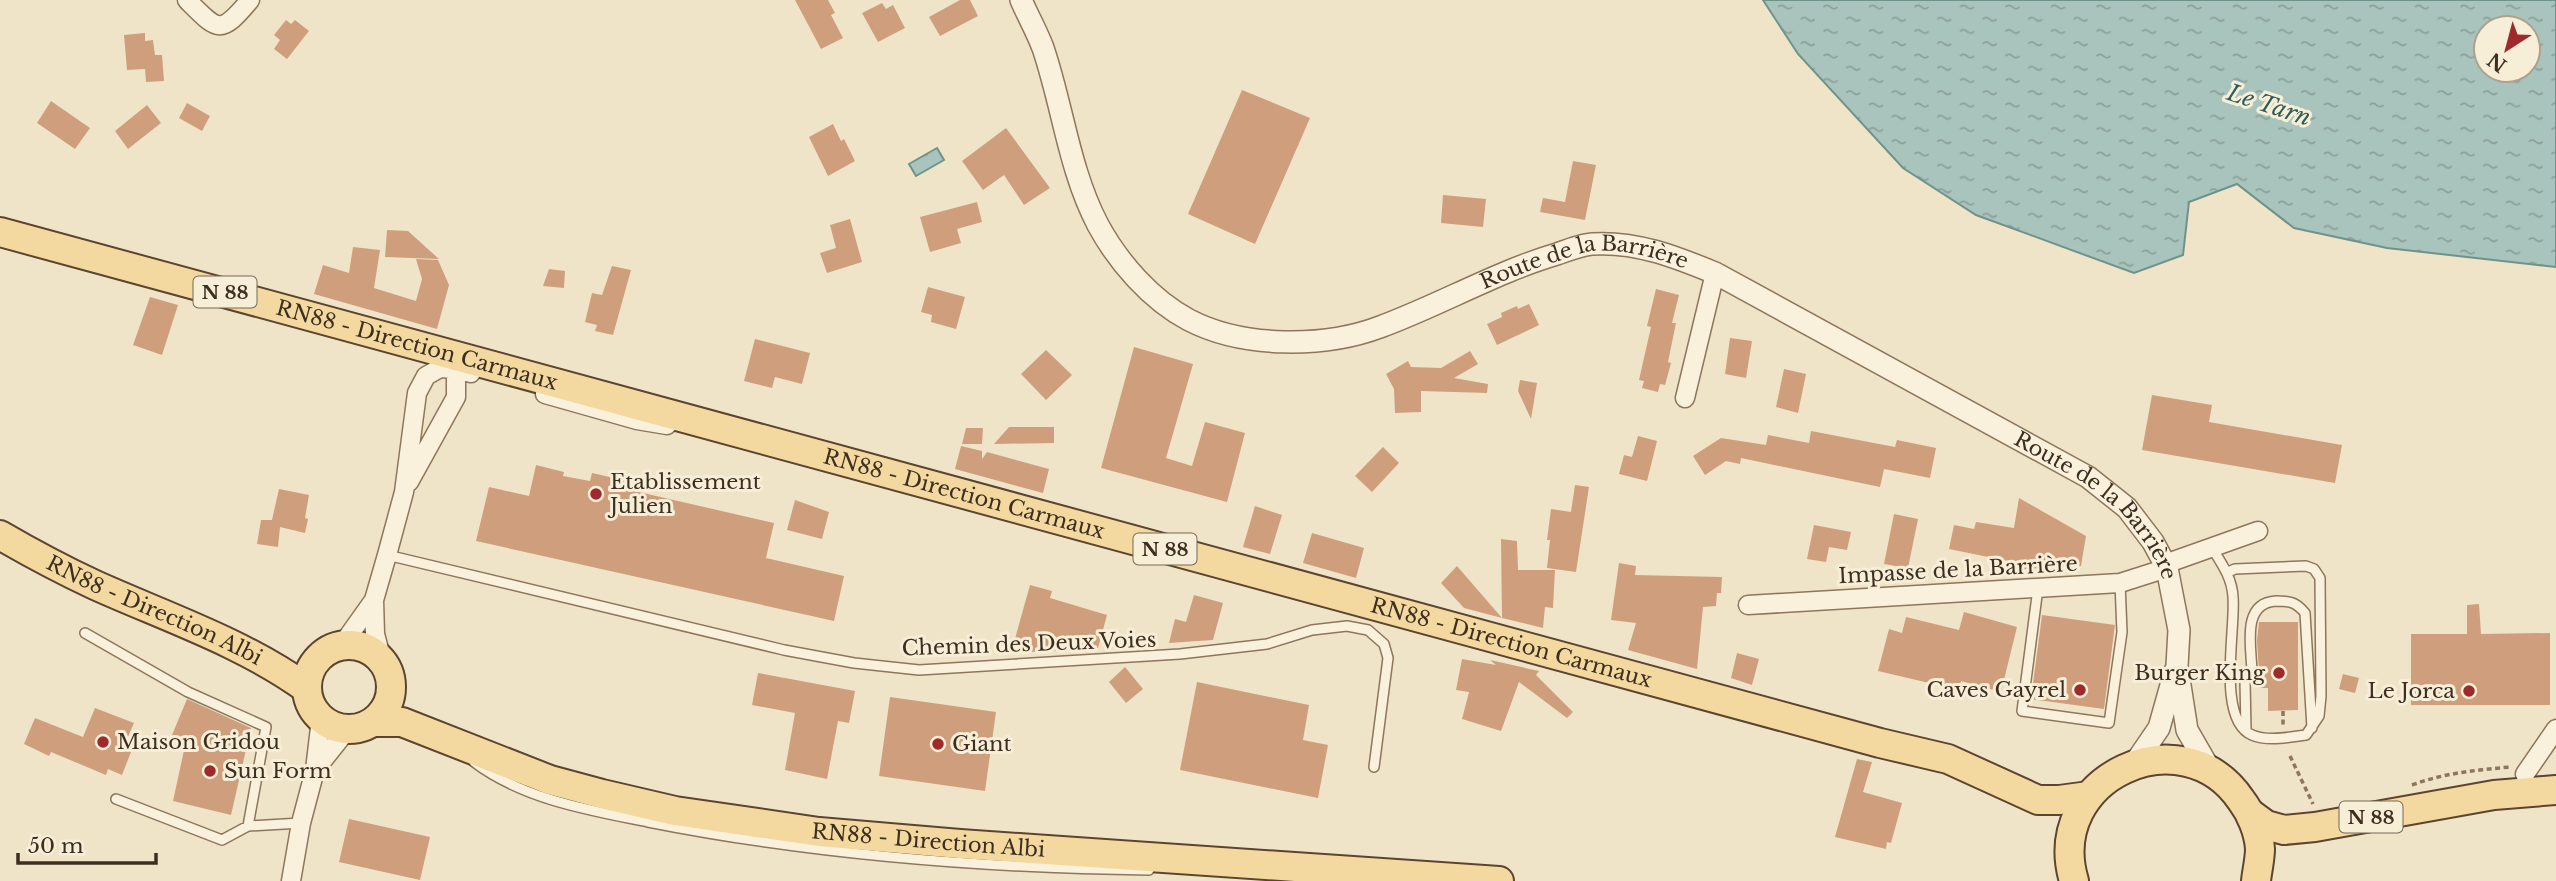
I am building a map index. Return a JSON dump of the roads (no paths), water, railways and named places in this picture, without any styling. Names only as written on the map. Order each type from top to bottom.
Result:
[{"type":"main road","name":"RN88 - Direction Carmaux","points":[[0,232],[452,361],[750,436],[1948,759],[2038,800],[2089,796]]},
{"type":"main road","name":"RN88 - Direction Albi","points":[[0,535],[93,584],[235,645],[282,671],[306,688]]},
{"type":"main road","points":[[342,645],[357,645],[371,650],[389,673],[390,700],[383,712],[360,726],[333,727],[321,719],[308,700],[306,688],[312,665],[320,655],[342,645]]},
{"type":"main road","name":"RN88 - Direction Albi","points":[[360,726],[402,722],[550,780],[676,811],[819,832],[1499,881]]},
{"type":"main road","points":[[2074,881],[2069,864],[2072,828],[2089,796],[2109,776],[2135,763],[2173,759],[2210,771],[2234,789],[2251,814],[2260,848],[2256,881]]},
{"type":"main road","points":[[2338,822],[2419,793],[2491,776],[2556,771]]},
{"type":"main road","name":"N 88","points":[[2251,814],[2266,825],[2284,830],[2494,795],[2556,790]]},
{"type":"street","points":[[187,0],[212,25],[220,27],[234,19],[250,0]]},
{"type":"street","name":"Route de la Barrière","points":[[1021,0],[1042,48],[1076,174],[1098,226],[1128,270],[1163,303],[1189,320],[1228,335],[1272,341],[1319,341],[1378,328],[1531,262],[1590,244],[1623,244],[1669,254],[1715,274],[2088,477],[2127,508],[2153,542],[2166,566],[2179,630],[2177,666],[2187,730],[2210,771]]},
{"type":"street","points":[[1685,398],[1715,274]]},
{"type":"street","points":[[382,661],[375,634],[374,600],[404,492],[417,393],[426,376],[452,361],[456,397],[404,492]]},
{"type":"street","name":"Impasse de la Barrière","points":[[1748,604],[2120,583],[2258,531]]},
{"type":"street","points":[[342,645],[374,600]]},
{"type":"street","name":"Route de la Barrière","points":[[2135,763],[2159,728],[2177,666]]},
{"type":"street","points":[[291,881],[301,823],[315,770],[321,719]]},
{"type":"street","points":[[315,770],[360,726]]},
{"type":"street","points":[[2525,774],[2555,731]]},
{"type":"lane","points":[[2212,548],[2228,572],[2234,597],[2231,645],[2232,708],[2239,724],[2251,735],[2274,738],[2306,735],[2319,716],[2321,696],[2320,578],[2314,569],[2306,566],[2235,569],[2228,572]]},
{"type":"lane","name":"Chemin des Deux Voies","points":[[387,555],[784,650],[855,663],[919,670],[1180,654],[1267,644],[1324,629],[1348,626],[1368,630],[1384,644],[1388,658],[1374,767]]},
{"type":"lane","points":[[2038,588],[2022,711],[2109,723],[2122,632],[2120,583]]},
{"type":"lane","points":[[2246,730],[2245,681],[2252,674],[2251,618],[2256,608],[2265,602],[2290,601],[2299,605],[2305,613],[2312,728]]},
{"type":"lane","points":[[85,633],[188,692],[265,727],[248,826]]},
{"type":"lane","points":[[433,732],[490,775],[524,791],[597,811],[696,831],[821,849],[985,863],[1160,870]]},
{"type":"lane","points":[[116,799],[222,840],[248,826],[301,823]]},
{"type":"lane","points":[[1200,871],[1375,873]]},
{"type":"water","name":"Le Tarn","points":[[1763,0],[2556,0],[2556,267],[2387,248],[2294,228],[2237,184],[2189,202],[2183,255],[2134,273],[1976,215],[1903,168],[1798,54]]},
{"type":"water","points":[[937,148],[944,160],[916,176],[909,164]]},
{"type":"place","name":"Etablissement Julien","points":[[596,494]]},
{"type":"place","name":"Burger King","points":[[2279,673]]},
{"type":"place","name":"Caves Gayrel","points":[[2080,690]]},
{"type":"place","name":"Le Jorca","points":[[2469,691]]},
{"type":"place","name":"Maison Gridou","points":[[103,742]]},
{"type":"place","name":"Giant","points":[[938,744]]},
{"type":"place","name":"Sun Form","points":[[210,771]]}]
